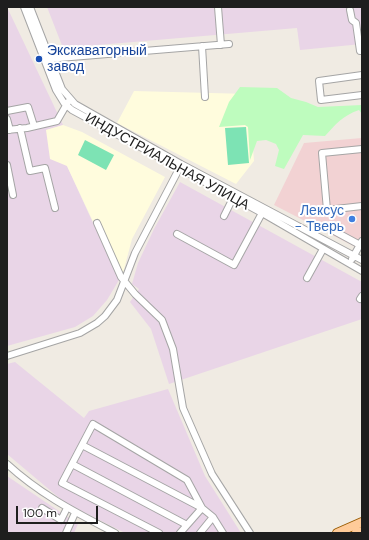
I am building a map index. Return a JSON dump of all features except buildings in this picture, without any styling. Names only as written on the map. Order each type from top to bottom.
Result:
[{"type":"main road","points":[[337,533],[362,522]]},
{"type":"main road","points":[[356,533],[362,530]]},
{"type":"street","name":"ИНДУСТРИАЛЬНАЯ УЛИЦА","points":[[24,7],[68,102],[81,107],[233,198],[362,270]]},
{"type":"street","name":"ИНДУСТРИАЛЬНАЯ УЛИЦА","points":[[30,7],[47,59]]},
{"type":"street","points":[[218,7],[221,45]]},
{"type":"street","points":[[350,10],[352,20],[356,23],[360,51],[362,51]]},
{"type":"street","points":[[47,59],[229,44]]},
{"type":"street","points":[[202,46],[205,97]]},
{"type":"street","points":[[362,75],[319,81],[321,100],[362,95]]},
{"type":"street","points":[[7,119],[8,130],[57,121],[68,102]]},
{"type":"street","points":[[7,111],[28,107],[34,126]]},
{"type":"street","points":[[20,128],[30,171],[45,168],[55,208]]},
{"type":"street","points":[[362,149],[322,153],[327,210],[362,206]]},
{"type":"street","points":[[7,165],[13,195]]},
{"type":"street","name":"ИНДУСТРИАЛЬНАЯ УЛИЦА","points":[[180,166],[362,260]]},
{"type":"street","points":[[7,356],[89,329],[111,309],[117,300],[141,240],[180,166]]},
{"type":"street","points":[[224,216],[233,198]]},
{"type":"street","points":[[177,234],[234,265],[262,214]]},
{"type":"street","points":[[97,222],[124,282],[162,320],[173,349],[183,408],[212,474],[250,533]]},
{"type":"street","points":[[325,226],[361,243],[349,263]]},
{"type":"street","points":[[307,278],[323,249]]},
{"type":"street","points":[[159,533],[62,483],[93,424],[187,480],[202,508]]},
{"type":"street","points":[[82,445],[202,508],[213,517],[223,533]]},
{"type":"street","points":[[7,464],[35,487],[67,508],[115,533]]},
{"type":"street","points":[[72,464],[187,525]]},
{"type":"street","points":[[42,508],[61,520],[67,508]]},
{"type":"street","points":[[180,533],[202,508]]},
{"type":"street","points":[[66,533],[75,513]]},
{"type":"street","points":[[200,533],[213,517]]},
{"type":"shaded area","name":"Экскаваторный завод","points":[[7,7],[63,125],[46,130],[67,166],[119,280],[107,300],[93,316],[75,327],[7,346]]},
{"type":"shaded area","points":[[47,7],[362,7],[362,44],[300,50],[297,28],[63,48]]},
{"type":"shaded area","points":[[134,91],[249,94],[254,161],[236,184],[117,123]]},
{"type":"shaded area","points":[[63,125],[82,132],[165,177],[132,239],[123,273],[118,275],[67,166],[50,159],[46,130]]},
{"type":"shaded area","points":[[362,138],[361,250],[274,205],[304,143]]},
{"type":"shaded area","points":[[180,182],[362,282],[362,319],[169,384],[151,329],[130,302],[139,289],[132,284],[138,263],[154,229]]},
{"type":"shaded area","points":[[15,362],[84,418],[89,411],[168,389],[205,476],[241,533],[125,533],[64,502],[7,454],[7,364]]},
{"type":"shaded area","points":[[7,476],[78,524],[74,533],[7,533]]},
{"type":"green space","points":[[240,87],[277,88],[291,98],[318,107],[362,105],[362,114],[359,110],[348,115],[325,136],[303,135],[284,169],[275,166],[279,150],[276,144],[266,140],[257,141],[250,160],[248,127],[245,125],[219,127],[229,102]]},
{"type":"green space","points":[[246,127],[249,163],[228,165],[225,128]]},
{"type":"green space","points":[[85,140],[114,155],[106,170],[78,155]]},
{"type":"place","name":"Экскаваторный завод","points":[[39,59]]},
{"type":"place","name":"Лексус - Тверь","points":[[352,219]]}]
